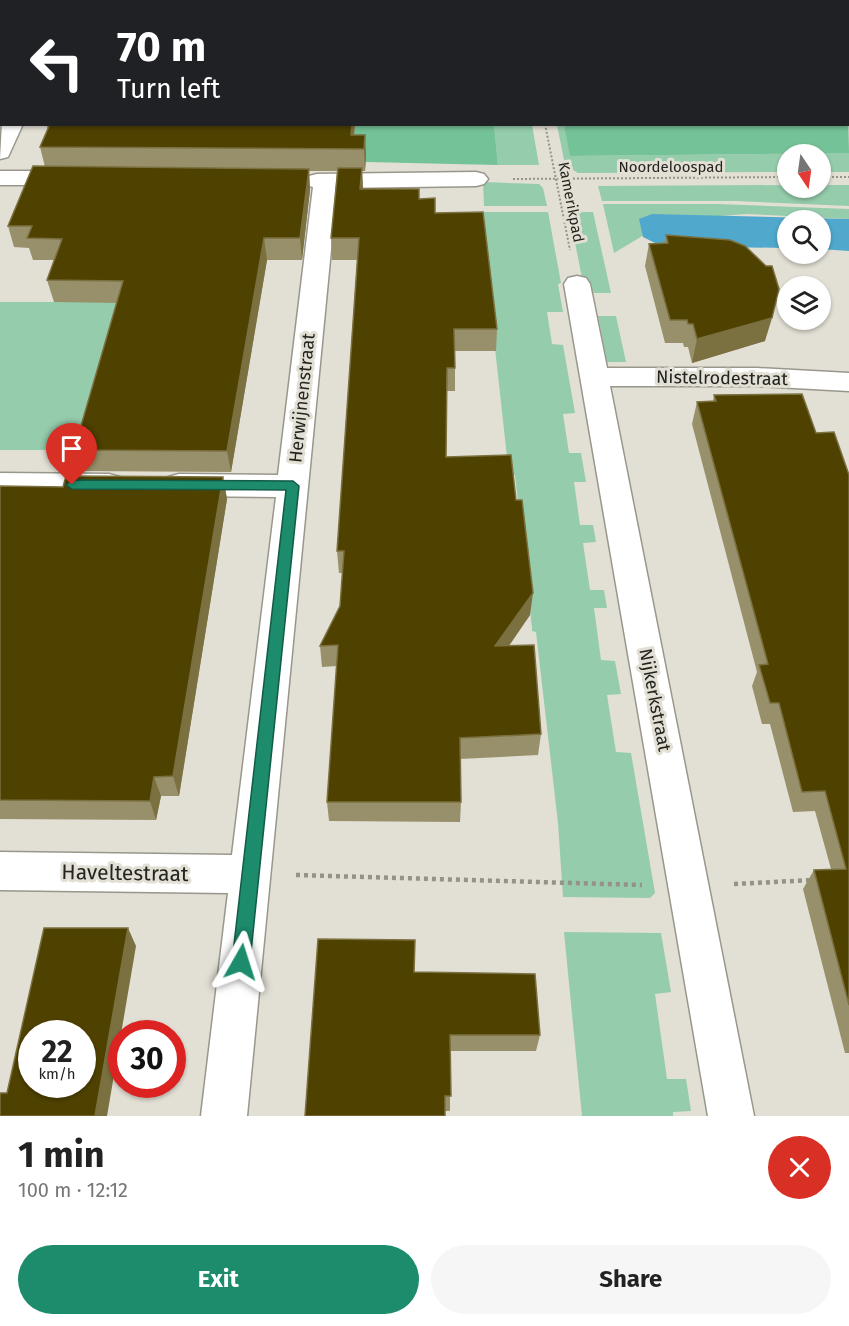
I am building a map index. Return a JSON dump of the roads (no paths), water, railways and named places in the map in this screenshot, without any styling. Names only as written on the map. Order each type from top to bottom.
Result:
[{"type":"street","points":[[0,152],[11,126]]},
{"type":"street","points":[[0,178],[93,178]]},
{"type":"street","points":[[291,180],[476,179]]},
{"type":"street","name":"Herwijnenstraat","points":[[224,1116],[326,181]]},
{"type":"street","name":"Nijkerkstraat","points":[[576,284],[731,1116]]},
{"type":"street","name":"Nistelrodestraat","points":[[595,377],[757,377],[849,382]]},
{"type":"street","points":[[0,484],[293,486]]},
{"type":"street","name":"Haveltestraat","points":[[0,871],[250,874]]},
{"type":"water","points":[[652,214],[777,217],[777,248],[661,246],[643,237],[639,219]]},
{"type":"water","points":[[831,219],[849,219],[849,251],[831,250]]}]
